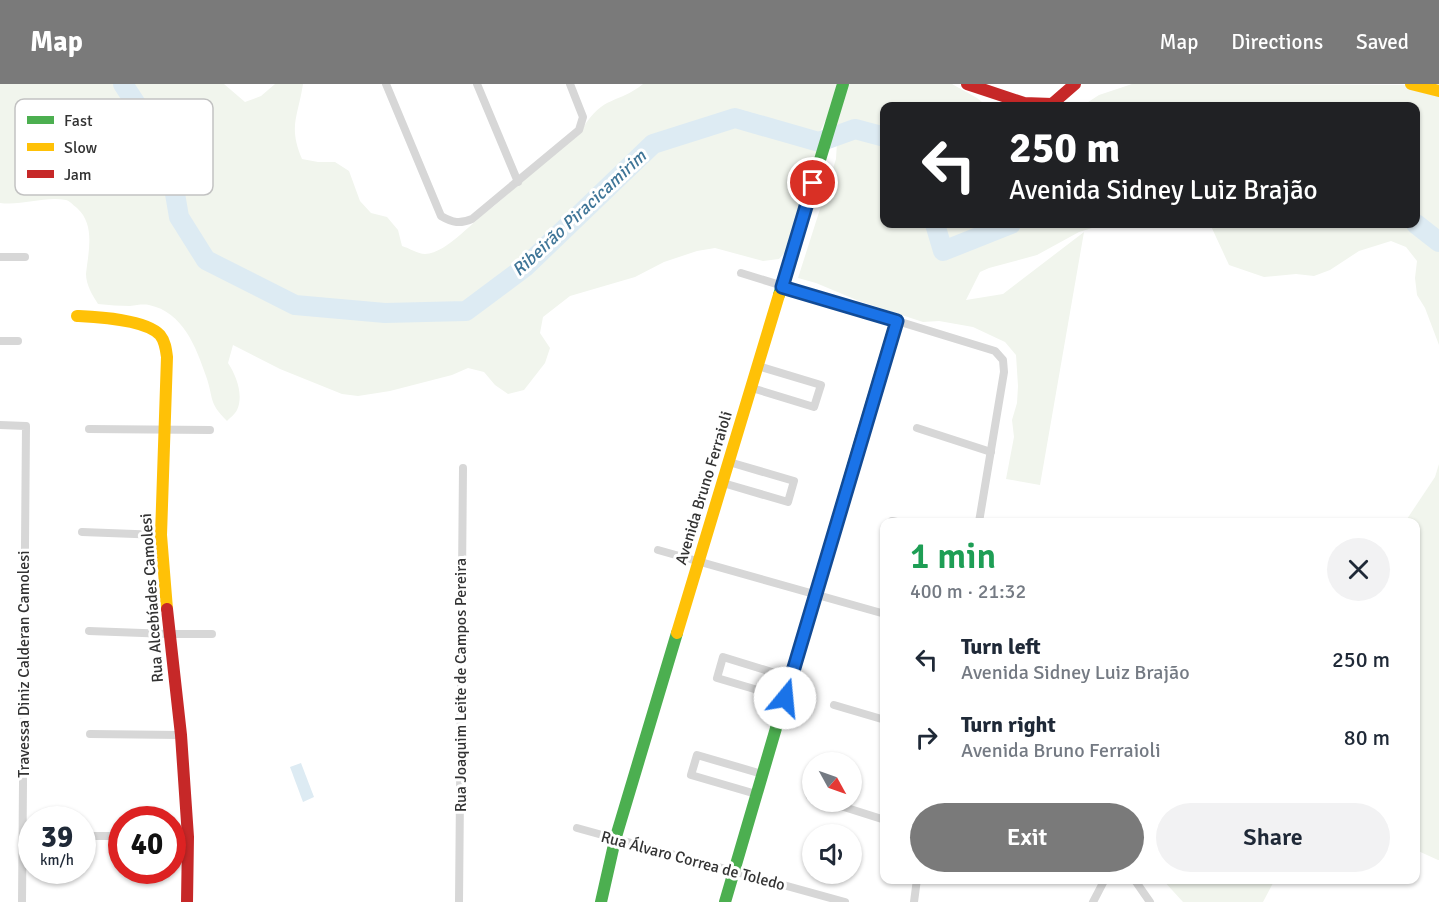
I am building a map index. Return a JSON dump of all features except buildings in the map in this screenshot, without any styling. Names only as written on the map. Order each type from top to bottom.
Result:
[{"type":"street","points":[[386,84],[441,216],[451,222],[462,223],[472,219],[579,130],[583,117],[570,84]]},
{"type":"street","points":[[477,84],[518,182]]},
{"type":"street","name":"Avenida Bruno Ferraioli","points":[[601,902],[615,840],[843,84]]},
{"type":"street","points":[[967,84],[1021,102]]},
{"type":"street","points":[[1411,84],[1439,91]]},
{"type":"street","points":[[1054,102],[1072,85]]},
{"type":"street","points":[[0,257],[24,257]]},
{"type":"street","points":[[741,273],[995,351],[1003,360],[1004,372],[980,518]]},
{"type":"street","name":"Rua Alcebíades Camolesi","points":[[81,316],[148,327],[159,334],[165,345],[161,535],[169,634],[181,735],[188,837],[187,902]]},
{"type":"street","points":[[725,902],[897,321]]},
{"type":"street","points":[[0,340],[18,341]]},
{"type":"street","points":[[752,388],[814,407],[821,386],[758,366]]},
{"type":"street","name":"Travessa Diniz Calderan Camolesi","points":[[0,425],[26,426],[22,902]]},
{"type":"street","points":[[916,428],[991,452]]},
{"type":"street","points":[[89,429],[210,430]]},
{"type":"street","points":[[723,483],[788,502],[794,480],[729,462]]},
{"type":"street","name":"Rua Joaquim Leite de Campos Pereira","points":[[459,902],[463,468]]},
{"type":"street","points":[[82,532],[161,535]]},
{"type":"street","points":[[658,550],[880,613]]},
{"type":"street","points":[[89,631],[212,634]]},
{"type":"street","points":[[785,698],[717,678],[723,657],[791,678]]},
{"type":"street","points":[[834,705],[880,719]]},
{"type":"street","points":[[90,734],[181,735]]},
{"type":"street","points":[[756,794],[691,775],[697,755],[762,774]]},
{"type":"street","points":[[860,812],[880,818]]},
{"type":"street","name":"Rua Álvaro Correa de Toledo","points":[[577,828],[845,902]]},
{"type":"street","points":[[914,902],[916,884]]},
{"type":"street","points":[[1093,902],[1102,884]]},
{"type":"street","points":[[1137,884],[1150,902]]},
{"type":"shaded area","points":[[0,84],[224,84],[245,102],[261,96],[275,84],[303,84],[295,129],[302,159],[335,162],[349,171],[360,201],[371,213],[387,217],[398,230],[402,246],[425,254],[443,248],[452,242],[583,128],[597,110],[643,84],[952,84],[982,102],[880,102],[880,228],[1092,228],[1079,232],[1037,255],[980,272],[966,300],[1003,294],[1084,232],[1040,485],[1006,479],[1014,437],[1012,420],[1017,403],[1018,386],[1016,355],[1005,342],[973,327],[939,321],[923,322],[798,278],[836,159],[840,126],[825,121],[818,136],[820,152],[790,247],[779,259],[763,261],[715,248],[697,251],[664,262],[635,277],[570,296],[543,317],[540,333],[550,348],[545,363],[524,390],[508,394],[495,385],[484,372],[468,368],[452,375],[390,391],[358,396],[342,394],[280,369],[233,345],[228,363],[234,373],[240,398],[237,410],[227,421],[214,404],[193,343],[171,315],[149,305],[98,304],[86,278],[89,231],[83,215],[77,208],[67,201],[58,199],[0,203]]},
{"type":"shaded area","points":[[1132,84],[1439,85],[1439,345],[1425,308],[1417,295],[1415,278],[1417,261],[1406,247],[1391,241],[1359,251],[1330,270],[1314,276],[1296,274],[1264,277],[1229,265],[1212,228],[1420,228],[1420,102],[1088,102],[1099,95]]},
{"type":"shaded area","points":[[1439,464],[1439,860],[1420,852],[1420,518],[1408,518],[1435,477]]},
{"type":"shaded area","points":[[301,763],[314,797],[303,802],[290,767]]},
{"type":"shaded area","points":[[1167,884],[1272,884],[1263,902],[1183,902]]},
{"type":"waterway","name":"Ribeirão Piracicamirim","points":[[123,84],[133,99]]},
{"type":"waterway","name":"Ribeirão Piracicamirim","points":[[175,195],[179,217],[206,260],[295,305],[385,313],[466,311],[525,267],[653,144],[735,118],[819,142],[855,129],[880,136]]},
{"type":"waterway","name":"Ribeirão Piracicamirim","points":[[1420,227],[1439,242]]},
{"type":"waterway","name":"Ribeirão Piracicamirim","points":[[936,228],[943,251],[1001,228]]},
{"type":"traffic: fast","points":[[779,295],[843,84]]},
{"type":"traffic: fast","points":[[725,902],[862,435]]},
{"type":"traffic: fast","points":[[601,902],[615,840],[677,633]]},
{"type":"traffic: slow","points":[[1411,84],[1439,91]]},
{"type":"traffic: slow","points":[[677,633],[779,295]]},
{"type":"traffic: slow","points":[[77,316],[144,325],[160,335],[165,345],[167,357],[161,535],[167,609]]},
{"type":"traffic: slow","points":[[862,435],[896,321]]},
{"type":"traffic: jam","points":[[967,84],[1021,102]]},
{"type":"traffic: jam","points":[[1054,102],[1075,84]]},
{"type":"traffic: jam","points":[[167,609],[181,735],[188,837],[187,902]]},
{"type":"route","points":[[785,698],[897,321],[782,287],[813,183]]}]
